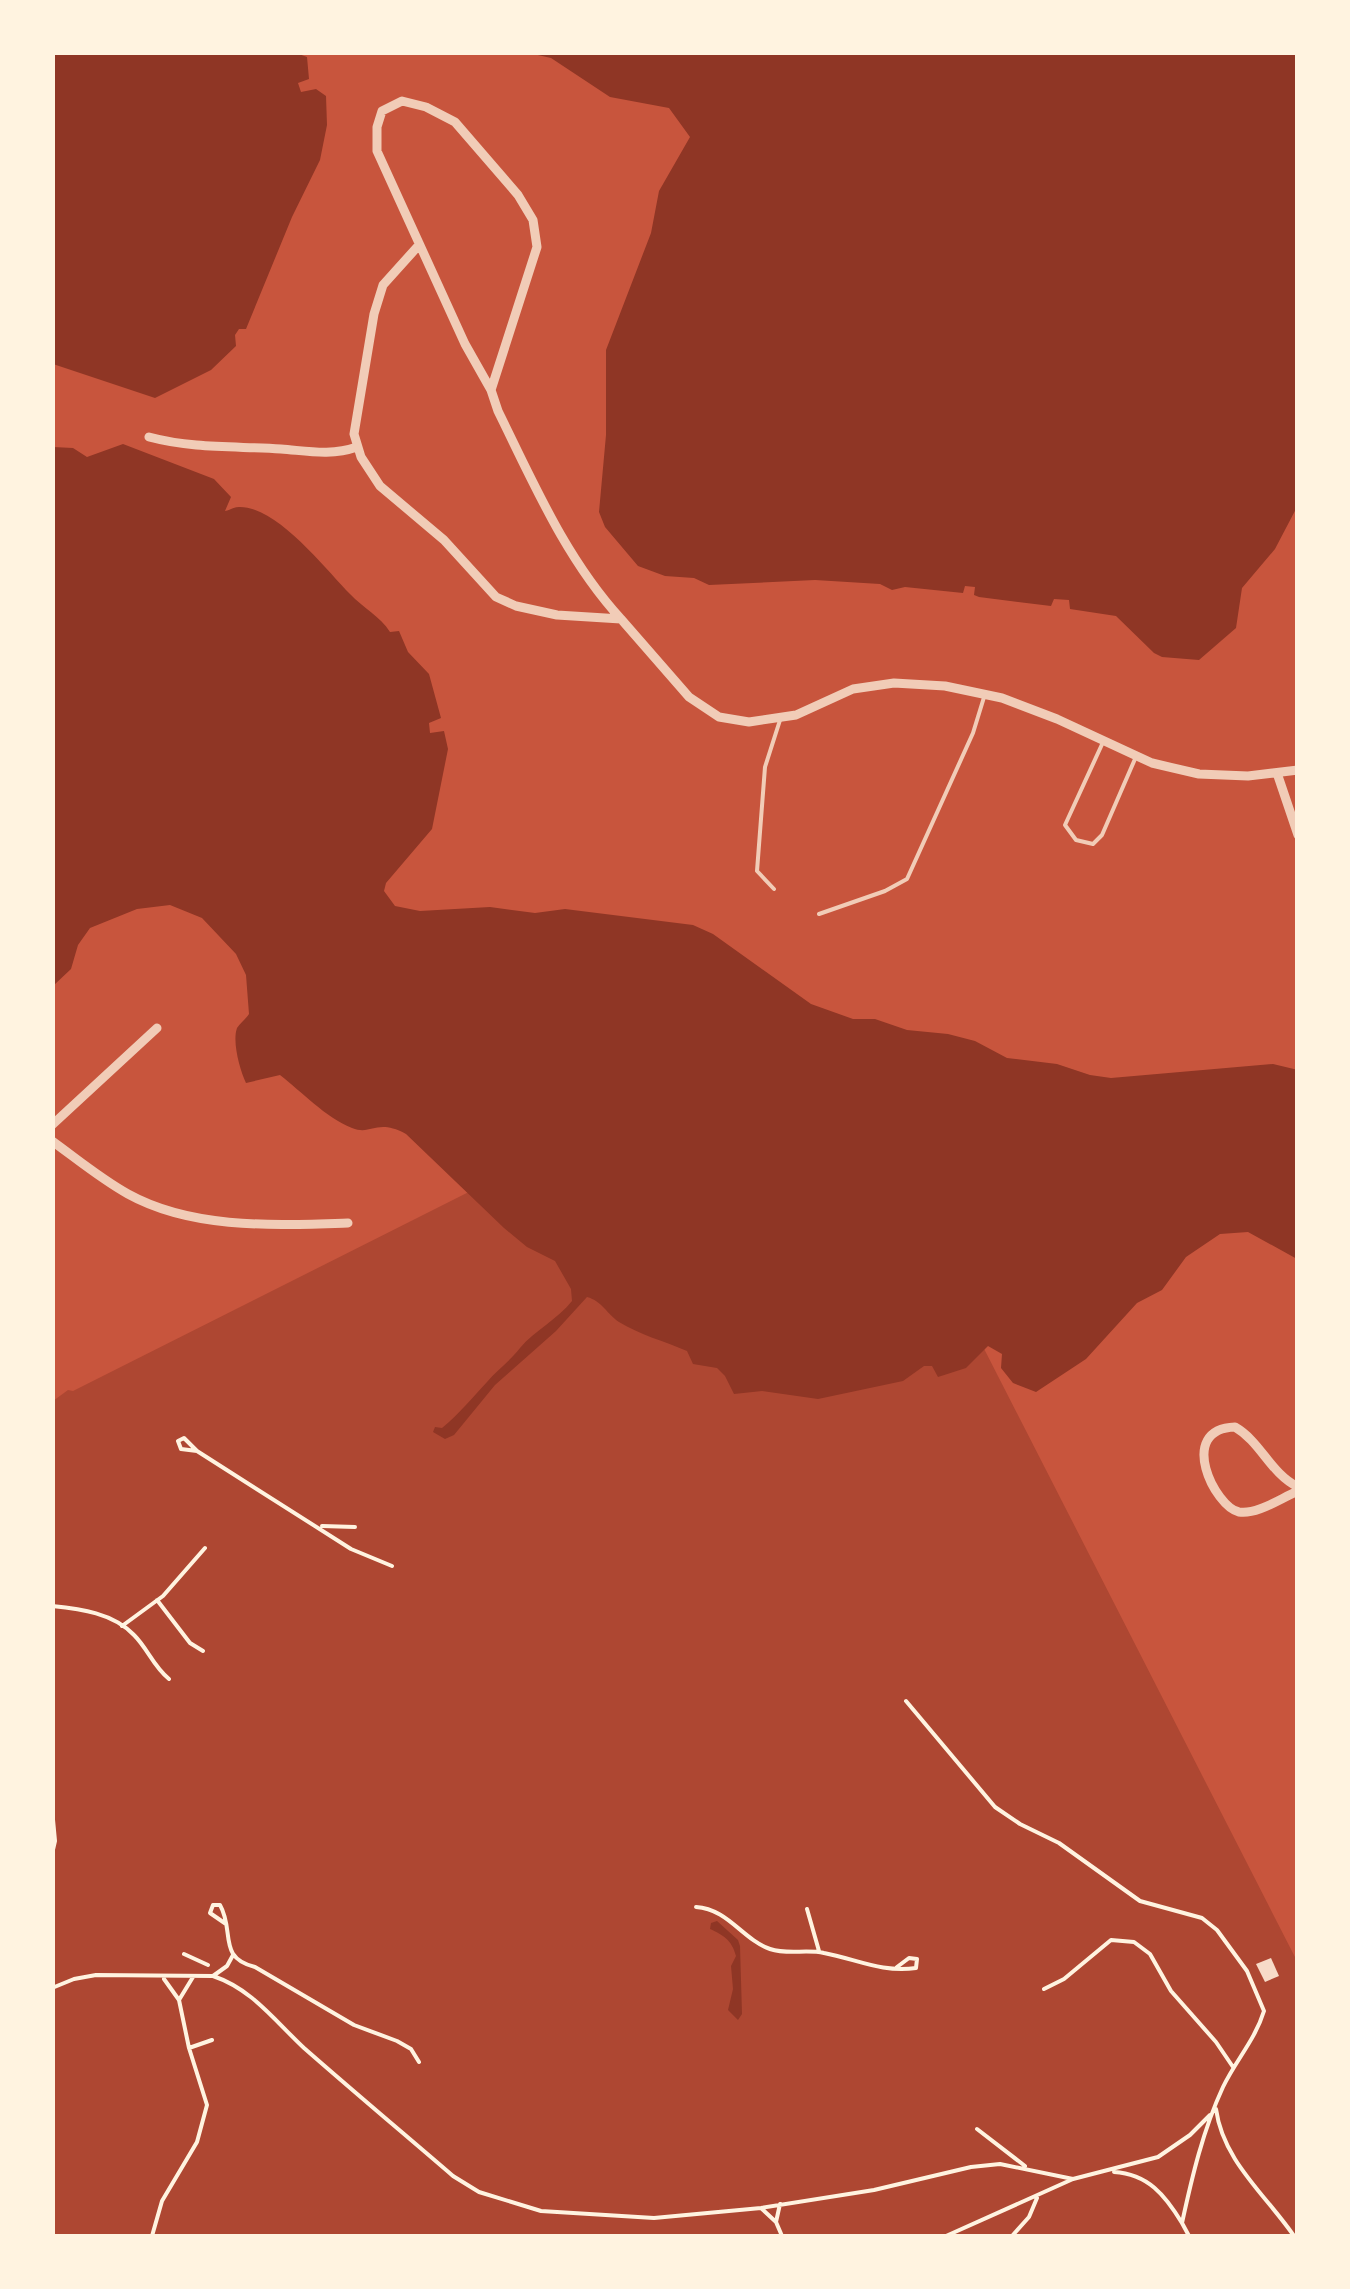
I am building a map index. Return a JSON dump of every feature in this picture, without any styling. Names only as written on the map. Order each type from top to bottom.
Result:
[{"type":"street","points":[[492,390],[536,247],[533,220],[518,195],[455,122],[426,107],[402,101],[382,111],[376,150],[477,370],[492,390],[498,411],[568,549],[594,590],[689,697],[719,717],[750,722],[796,715],[853,689],[894,683],[944,686],[985,694],[1057,718],[1152,763],[1200,774],[1248,776],[1298,770]]},
{"type":"street","points":[[419,245],[383,285],[374,314],[354,434],[360,458],[380,486],[444,540],[496,597],[557,616],[621,620]]},
{"type":"street","points":[[149,437],[226,449],[277,448],[336,454],[358,447]]},
{"type":"street","points":[[1277,773],[1291,824],[1298,835]]},
{"type":"street","points":[[52,1125],[157,1028]]},
{"type":"street","points":[[52,1141],[131,1196],[197,1218],[290,1225],[348,1223]]},
{"type":"street","points":[[1225,1428],[1235,1428],[1253,1442],[1277,1475],[1298,1489],[1260,1508],[1238,1512],[1230,1508],[1204,1462],[1202,1450],[1206,1440],[1225,1428]]},
{"type":"lane","points":[[820,914],[885,891],[906,878],[974,732],[985,694]]},
{"type":"lane","points":[[774,889],[756,871],[765,767],[781,718]]},
{"type":"lane","points":[[1104,740],[1066,825],[1076,840],[1093,844],[1102,835],[1137,756]]},
{"type":"path","points":[[197,1451],[351,1548],[392,1566]]},
{"type":"path","points":[[317,1525],[354,1527]]},
{"type":"path","points":[[122,1626],[158,1600],[205,1548]]},
{"type":"path","points":[[158,1600],[190,1642],[203,1651]]},
{"type":"path","points":[[52,1606],[97,1613],[122,1626],[134,1634],[156,1668],[169,1679]]},
{"type":"path","points":[[906,1701],[996,1807],[1059,1844],[1140,1901],[1202,1918],[1217,1930],[1247,1971],[1264,2012],[1257,2033],[1233,2067],[1212,2113],[1182,2223]]},
{"type":"path","points":[[52,1809],[52,1854]]},
{"type":"path","points":[[696,1907],[721,1913],[767,1948],[788,1953],[819,1951],[867,1966],[897,1968]]},
{"type":"path","points":[[807,1909],[819,1951]]},
{"type":"path","points":[[226,1924],[232,1955],[240,1963],[255,1967],[354,2025],[397,2041],[411,2049],[419,2062]]},
{"type":"path","points":[[1044,1989],[1064,1979],[1112,1940],[1134,1942],[1150,1954],[1171,1991],[1233,2067]]},
{"type":"path","points":[[184,1954],[208,1966]]},
{"type":"path","points":[[213,1976],[232,1955]]},
{"type":"path","points":[[53,1988],[96,1975],[213,1976],[249,1994],[453,2176],[479,2192],[540,2211],[654,2218],[760,2208],[1000,2164],[1074,2179]]},
{"type":"path","points":[[179,2000],[193,1976]]},
{"type":"path","points":[[152,2236],[156,2214],[192,2153],[207,2104],[179,2000],[163,1977]]},
{"type":"path","points":[[189,2048],[212,2040]]},
{"type":"path","points":[[1216,2104],[1222,2132],[1239,2168],[1294,2236]]},
{"type":"path","points":[[946,2236],[1074,2179],[1144,2162],[1174,2148],[1212,2113]]},
{"type":"path","points":[[976,2129],[1029,2169]]},
{"type":"path","points":[[1135,2174],[1144,2162]]},
{"type":"path","points":[[1108,2172],[1135,2174],[1148,2181],[1170,2203],[1189,2236]]},
{"type":"path","points":[[1012,2236],[1029,2217],[1037,2198]]},
{"type":"path","points":[[776,2222],[780,2204]]},
{"type":"path","points":[[760,2208],[776,2222],[782,2236]]},
{"type":"shaded area","points":[[53,53],[296,53],[307,57],[309,79],[298,83],[301,92],[316,89],[326,96],[327,125],[320,160],[246,329],[239,329],[235,335],[236,346],[211,370],[155,398],[53,364]]},
{"type":"shaded area","points":[[529,53],[1297,53],[1297,507],[1275,549],[1242,588],[1236,628],[1199,660],[1162,657],[1116,616],[1070,609],[1069,600],[1054,599],[1051,606],[979,597],[974,595],[975,587],[965,586],[963,593],[905,587],[892,590],[880,584],[815,580],[709,585],[638,566],[605,527],[599,512],[606,435],[606,350],[651,233],[659,191],[690,137],[669,108],[610,97],[551,58]]},
{"type":"shaded area","points":[[123,444],[214,479],[231,497],[225,511],[239,507],[254,509],[284,528],[390,632],[399,631],[408,652],[429,674],[441,718],[429,723],[430,733],[444,731],[448,749],[432,829],[386,883],[384,891],[395,906],[420,911],[490,907],[535,913],[565,909],[693,925],[713,934],[811,1004],[853,1019],[875,1019],[907,1030],[948,1034],[975,1041],[1007,1058],[1057,1064],[1090,1075],[1111,1078],[1273,1064],[1298,1070],[1297,1259],[1248,1232],[1220,1234],[1186,1257],[1162,1290],[1137,1303],[1086,1359],[1036,1392],[1013,1383],[1001,1368],[1002,1354],[988,1346],[966,1368],[938,1377],[932,1366],[924,1366],[903,1381],[818,1399],[762,1391],[734,1394],[717,1368],[693,1364],[687,1351],[627,1327],[587,1297],[556,1331],[495,1385],[454,1435],[445,1439],[433,1432],[454,1417],[526,1342],[572,1301],[571,1289],[555,1261],[527,1247],[504,1228],[406,1134],[388,1127],[352,1128],[323,1111],[280,1075],[246,1083],[235,1041],[237,1028],[249,1014],[246,975],[236,954],[202,918],[170,905],[137,909],[90,928],[78,945],[71,969],[53,986],[53,447],[73,448],[87,457]]},
{"type":"shaded area","points":[[815,1018],[1297,1961],[1297,2236],[53,2236],[53,1401],[68,1390],[73,1391]]},
{"type":"shaded area","points":[[717,1921],[740,1946],[742,2014],[738,2020],[728,2010],[733,1989],[731,1966],[736,1956],[726,1939],[710,1929],[711,1923]]},
{"type":"building","points":[[1271,1958],[1279,1976],[1265,1982],[1256,1964]]}]
